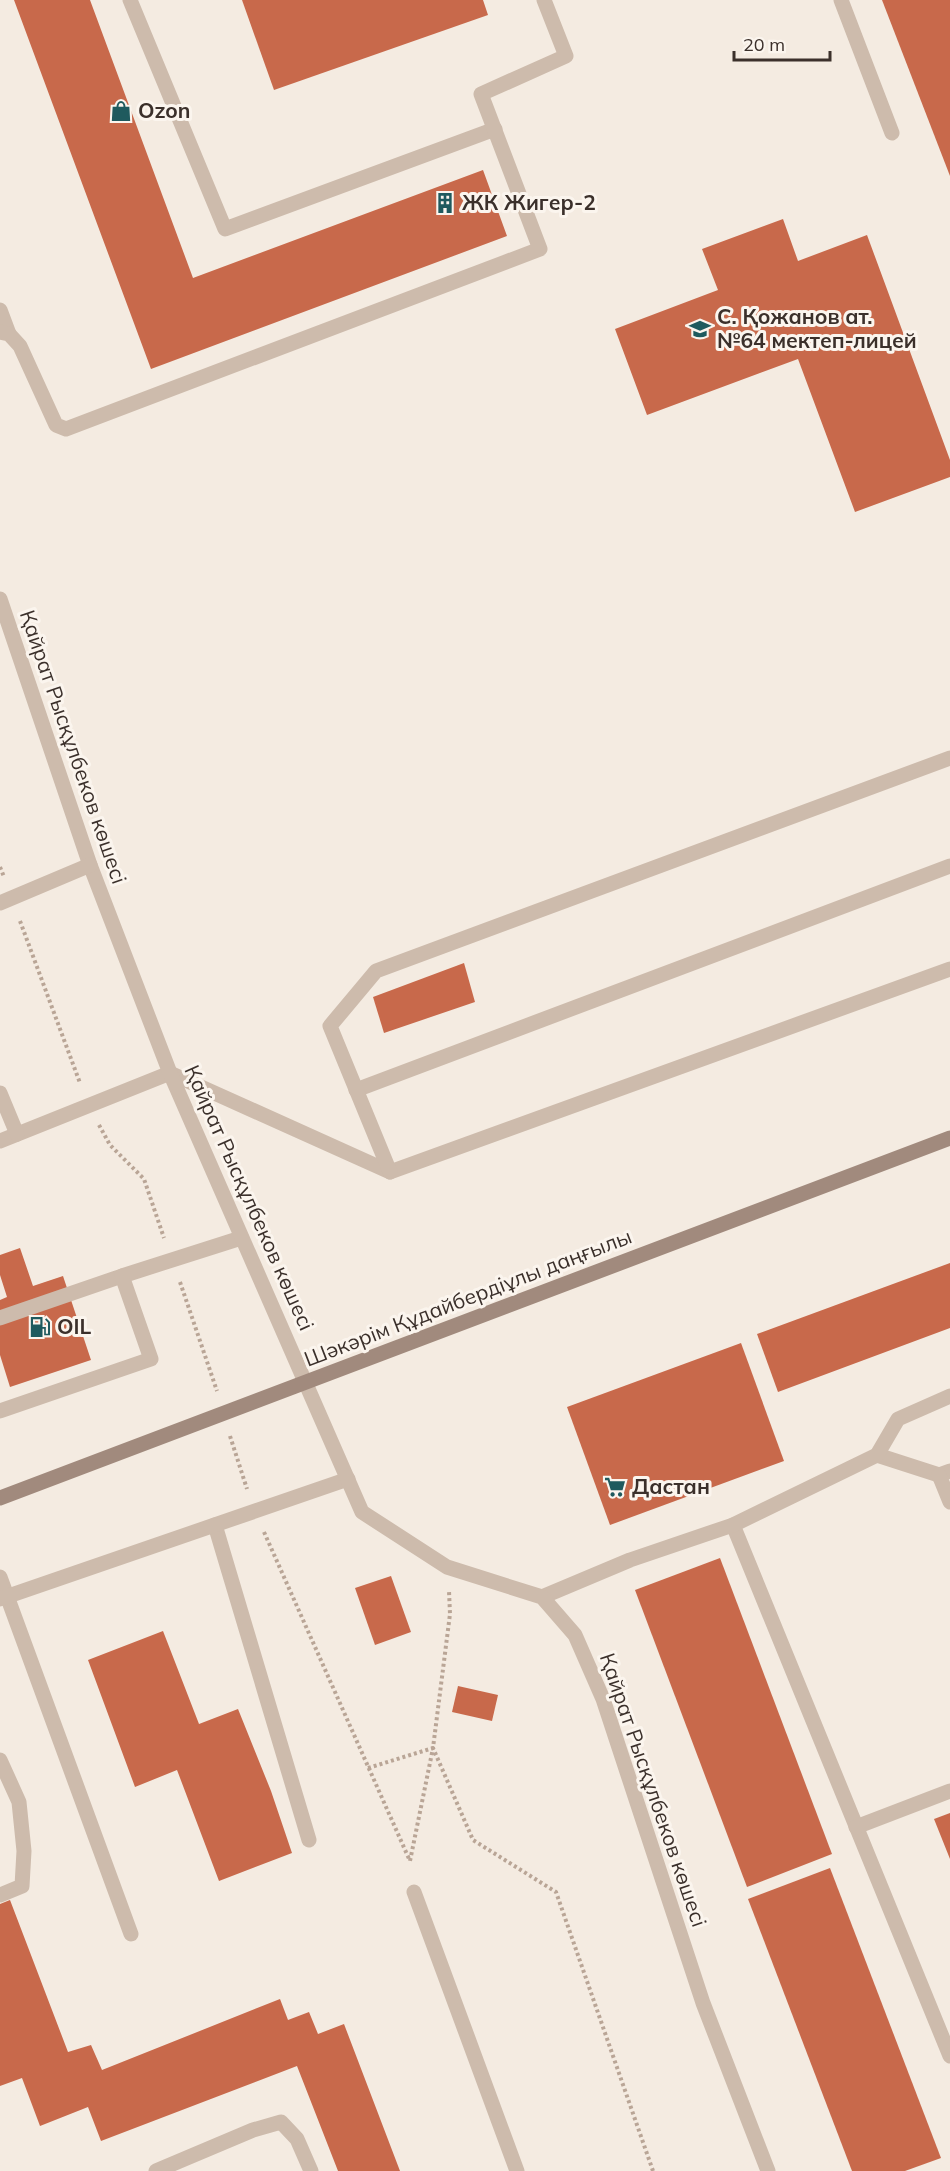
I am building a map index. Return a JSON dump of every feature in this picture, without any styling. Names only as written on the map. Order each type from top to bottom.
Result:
[{"type":"main road","name":"Шәкәрім Құдайбердіұлы даңғылы","points":[[0,1498],[950,1138]]},
{"type":"street","points":[[130,0],[225,229],[495,129]]},
{"type":"street","points":[[0,310],[4,333],[21,346],[56,425],[66,429],[540,249],[481,94],[566,56],[544,0]]},
{"type":"street","points":[[841,0],[892,133]]},
{"type":"street","name":"Қайрат Рысқұлбеков көшесі","points":[[0,599],[90,865],[170,1072],[362,1512],[447,1567],[542,1598],[575,1635],[603,1699],[703,2003],[768,2171]]},
{"type":"street","points":[[390,1172],[330,1026],[376,971],[950,758]]},
{"type":"street","points":[[6,901],[90,865]]},
{"type":"street","points":[[356,1090],[950,866]]},
{"type":"street","points":[[0,1141],[170,1072],[390,1172],[950,969]]},
{"type":"street","points":[[0,1093],[17,1134]]},
{"type":"street","points":[[0,1318],[241,1238]]},
{"type":"street","points":[[0,1411],[151,1359],[122,1276]]},
{"type":"street","points":[[542,1598],[630,1560],[733,1524],[877,1455],[898,1419],[950,1396]]},
{"type":"street","points":[[877,1455],[945,1473],[950,1502]]},
{"type":"street","points":[[3,1597],[348,1479]]},
{"type":"street","points":[[733,1524],[950,2056]]},
{"type":"street","points":[[215,1525],[309,1840]]},
{"type":"street","points":[[0,1577],[3,1597],[131,1934]]},
{"type":"street","points":[[0,1760],[19,1802],[24,1851],[22,1886],[0,1895]]},
{"type":"street","points":[[856,1827],[950,1791]]},
{"type":"street","points":[[414,1892],[517,2171]]},
{"type":"street","points":[[156,2171],[253,2130],[280,2122],[297,2139],[311,2171]]},
{"type":"path","points":[[6,901],[88,1106],[111,1145],[144,1179],[214,1377],[222,1414],[255,1511],[410,1861],[433,1748],[450,1614],[447,1567]]},
{"type":"path","points":[[369,1768],[433,1748]]},
{"type":"path","points":[[433,1748],[473,1840],[556,1892],[653,2171]]},
{"type":"building","name":"ЖК Жигер-2","points":[[14,0],[90,0],[193,278],[483,170],[507,236],[151,369]]},
{"type":"building","points":[[242,0],[483,0],[488,15],[274,90]]},
{"type":"building","points":[[882,0],[950,0],[950,176]]},
{"type":"building","points":[[783,219],[798,261],[867,235],[950,460],[950,477],[855,512],[798,359],[647,415],[615,329],[718,290],[702,249]]},
{"type":"building","points":[[464,963],[475,1002],[384,1033],[373,997]]},
{"type":"building","name":"OIL","points":[[20,1248],[33,1286],[63,1276],[91,1360],[10,1387],[0,1355],[0,1300],[7,1297],[0,1275],[0,1255]]},
{"type":"building","points":[[950,1263],[950,1328],[778,1392],[757,1334]]},
{"type":"building","points":[[741,1343],[784,1461],[610,1525],[567,1407]]},
{"type":"building","points":[[720,1558],[832,1854],[747,1887],[635,1590]]},
{"type":"building","points":[[391,1576],[411,1632],[375,1645],[355,1588]]},
{"type":"building","points":[[163,1631],[199,1724],[238,1709],[271,1791],[292,1853],[219,1881],[177,1770],[135,1787],[88,1660]]},
{"type":"building","points":[[458,1686],[498,1695],[492,1721],[452,1712]]},
{"type":"building","points":[[950,1813],[950,1859],[934,1819]]},
{"type":"building","points":[[830,1868],[941,2158],[905,2171],[852,2171],[748,1899]]},
{"type":"building","points":[[10,1900],[68,2052],[91,2045],[102,2070],[280,1999],[288,2020],[309,2012],[318,2034],[344,2024],[400,2171],[338,2171],[297,2066],[101,2141],[88,2107],[40,2126],[22,2078],[0,2086],[0,1904]]},
{"type":"place","name":"Ozon","points":[[121,111]]},
{"type":"place","name":"ЖК Жигер-2","points":[[445,203]]},
{"type":"place","name":"С. Қожанов ат. №64 мектеп-лицей","points":[[700,329]]},
{"type":"place","name":"OIL","points":[[40,1327]]},
{"type":"place","name":"Дастан","points":[[615,1487]]}]
